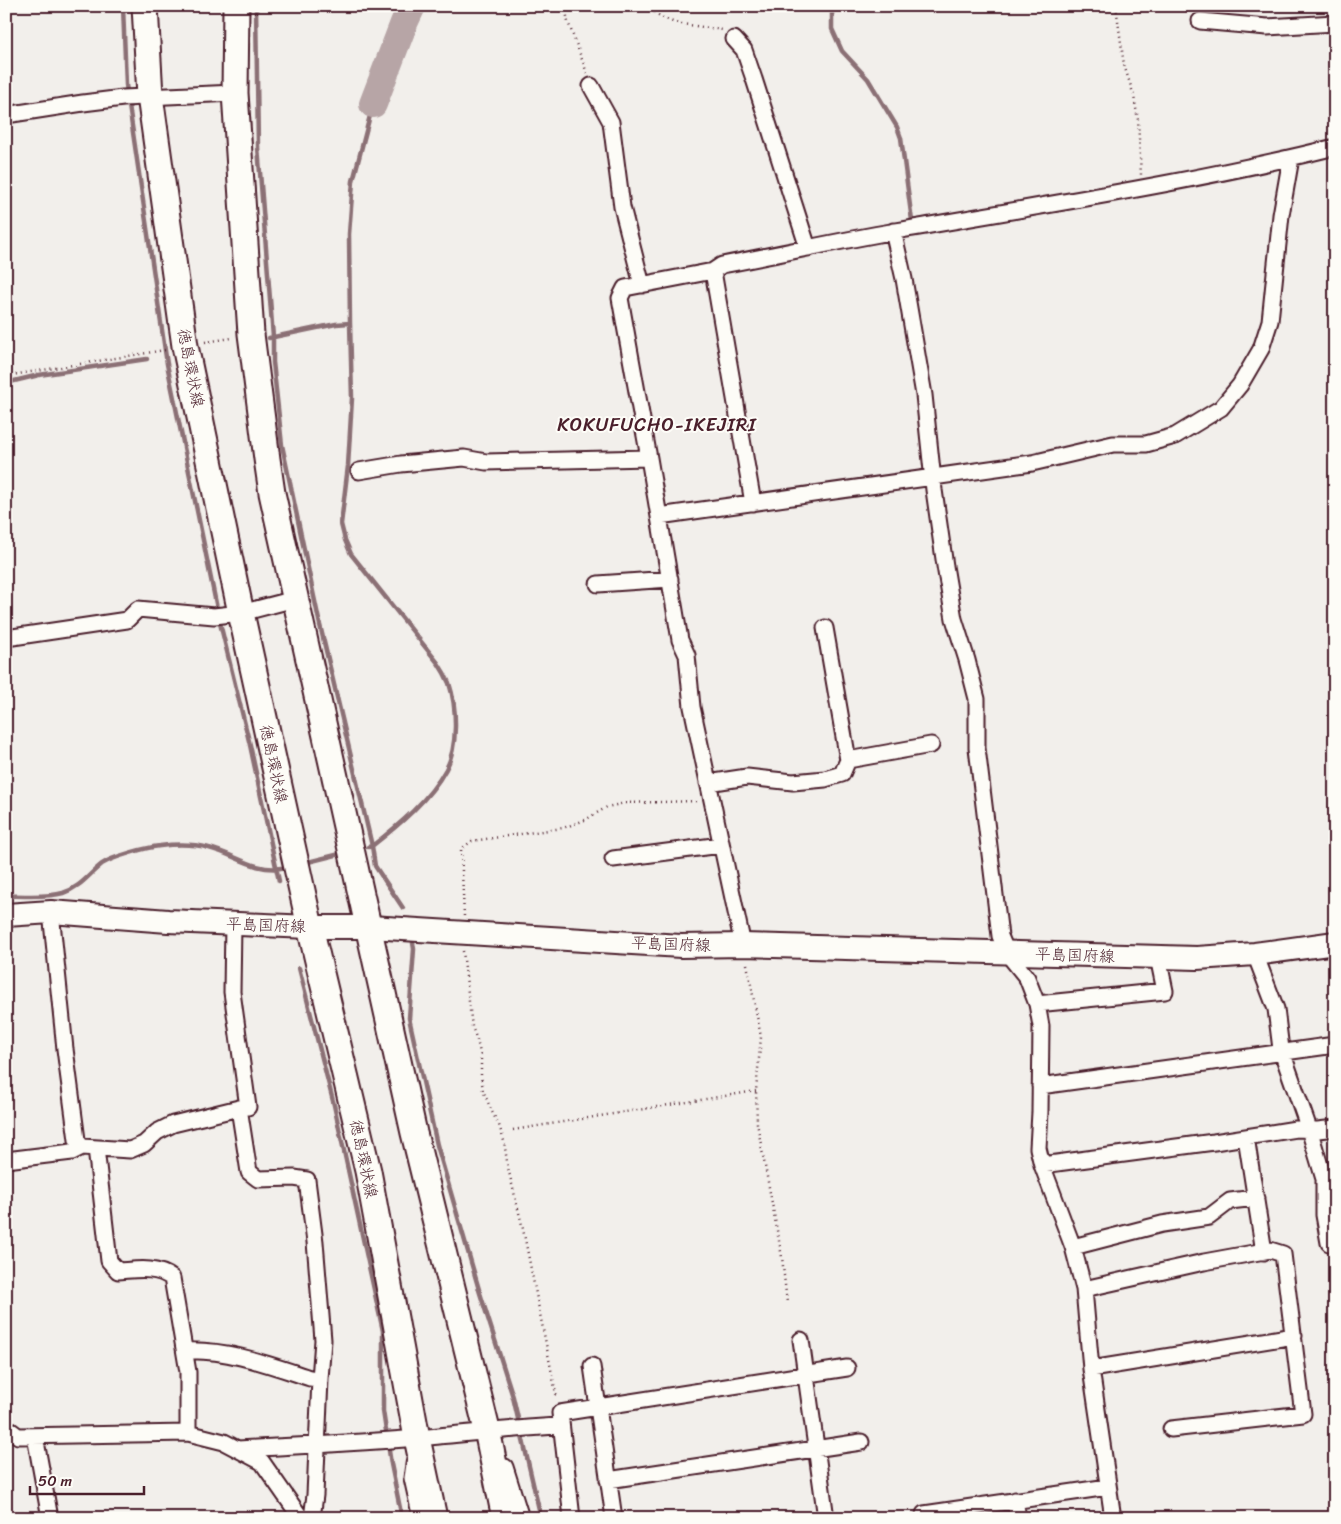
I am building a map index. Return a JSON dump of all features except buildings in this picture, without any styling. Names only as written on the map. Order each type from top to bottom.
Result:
[{"type":"main road","name":"徳島環状線","points":[[145,6],[135,97],[185,346],[226,614],[310,927],[368,1171],[398,1439],[434,1518]]},
{"type":"main road","points":[[236,6],[235,93],[251,334],[268,468],[295,599],[370,927],[414,1133],[487,1430],[505,1518]]},
{"type":"main road","name":"平島国府線","points":[[6,915],[51,912],[168,922],[370,927],[681,946],[743,945],[1197,958],[1255,954],[1335,943]]},
{"type":"street","points":[[1200,21],[1267,27],[1335,23]]},
{"type":"street","points":[[734,39],[744,50],[808,248]]},
{"type":"street","points":[[591,86],[611,122],[622,207],[642,285]]},
{"type":"street","points":[[6,116],[83,103],[135,97],[235,93]]},
{"type":"street","points":[[743,945],[692,707],[687,655],[680,640],[620,298],[625,288],[712,271],[722,265],[893,231],[1248,168],[1335,147]]},
{"type":"street","points":[[659,516],[1032,463],[1114,444],[1146,444],[1175,436],[1221,408],[1240,385],[1261,349],[1270,321],[1281,216],[1291,158]]},
{"type":"street","points":[[893,231],[904,279],[924,395],[945,566],[954,619],[977,699],[977,748],[1000,936],[1007,953],[1027,978],[1037,1004],[1041,1026],[1038,1148],[1042,1165],[1073,1246],[1084,1290],[1091,1369],[1113,1518]]},
{"type":"street","points":[[712,271],[753,503]]},
{"type":"street","points":[[359,471],[401,464],[464,458],[486,462],[649,458]]},
{"type":"street","points":[[598,584],[670,579]]},
{"type":"street","points":[[6,638],[127,620],[138,609],[226,614],[295,599]]},
{"type":"street","points":[[708,783],[747,777],[793,782],[825,779],[842,774],[848,760],[825,628]]},
{"type":"street","points":[[848,760],[931,745]]},
{"type":"street","points":[[613,859],[635,864],[721,845]]},
{"type":"street","points":[[51,912],[65,1049],[77,1140],[89,1147],[109,1261],[118,1270],[152,1270],[164,1272],[172,1278],[188,1372],[188,1433]]},
{"type":"street","points":[[6,1160],[72,1152],[89,1147],[130,1150],[144,1144],[157,1132],[173,1124],[248,1107],[232,992],[234,924]]},
{"type":"street","points":[[1255,954],[1276,1009],[1283,1053],[1324,1179],[1329,1215],[1328,1243]]},
{"type":"street","points":[[1037,1004],[1165,991],[1158,957]]},
{"type":"street","points":[[1040,1086],[1335,1045]]},
{"type":"street","points":[[239,1108],[249,1172],[258,1179],[294,1178],[307,1180],[315,1242],[323,1340],[316,1445],[315,1495],[312,1518]]},
{"type":"street","points":[[1042,1165],[1296,1129],[1318,1130],[1335,1128]]},
{"type":"street","points":[[1246,1137],[1264,1252]]},
{"type":"street","points":[[1073,1246],[1162,1224],[1209,1217],[1230,1201],[1256,1198]]},
{"type":"street","points":[[1084,1290],[1204,1262],[1270,1250],[1283,1254],[1303,1414],[1171,1429]]},
{"type":"street","points":[[1091,1369],[1294,1336]]},
{"type":"street","points":[[801,1340],[826,1518]]},
{"type":"street","points":[[185,1351],[210,1351],[254,1360],[310,1378],[320,1378]]},
{"type":"street","points":[[592,1366],[614,1518]]},
{"type":"street","points":[[237,1449],[398,1439],[520,1428],[560,1419],[597,1406],[847,1368]]},
{"type":"street","points":[[560,1419],[572,1518]]},
{"type":"street","points":[[6,1427],[18,1436],[188,1433],[224,1442],[262,1462],[301,1518]]},
{"type":"street","points":[[487,1430],[499,1449],[521,1518]]},
{"type":"street","points":[[35,1436],[50,1518]]},
{"type":"street","points":[[398,1439],[412,1478],[421,1518]]},
{"type":"street","points":[[608,1480],[861,1442]]},
{"type":"street","points":[[924,1518],[924,1514],[1108,1487]]},
{"type":"street","points":[[1015,1500],[1018,1518]]},
{"type":"path","points":[[565,6],[568,22],[591,86]]},
{"type":"path","points":[[646,6],[661,17],[675,23],[721,29],[734,39]]},
{"type":"path","points":[[1116,6],[1124,65],[1134,96],[1138,120],[1141,188]]},
{"type":"path","points":[[185,346],[251,334]]},
{"type":"path","points":[[6,376],[160,350]]},
{"type":"path","points":[[560,1419],[504,1141],[483,1090],[481,1057],[472,1027],[463,945],[465,933],[461,849],[472,842],[562,828],[586,820],[607,807],[624,803],[643,801],[693,802],[711,798]]},
{"type":"path","points":[[743,945],[761,1037],[756,1091],[757,1123],[782,1257],[787,1303]]},
{"type":"path","points":[[513,1130],[756,1091]]},
{"type":"waterway","points":[[123,6],[126,85],[167,364],[220,623],[250,745],[279,881]]},
{"type":"waterway","points":[[256,6],[258,147],[273,337],[273,362],[282,445],[320,625],[372,846],[375,866],[403,908]]},
{"type":"waterway","points":[[373,104],[412,6]]},
{"type":"waterway","points":[[832,6],[832,29],[842,51],[868,79],[897,127],[901,138],[912,221]]},
{"type":"waterway","points":[[269,338],[336,324],[350,323],[349,234],[353,181],[373,104]]},
{"type":"waterway","points":[[350,323],[352,398],[348,466],[341,524],[345,540],[351,554],[439,665],[449,683],[455,715],[453,750],[446,769],[439,780],[403,821],[372,846],[368,847]]},
{"type":"waterway","points":[[6,383],[39,375],[147,359]]},
{"type":"waterway","points":[[6,896],[42,896],[63,893],[80,884],[107,861],[139,850],[166,845],[203,847],[253,865],[271,869],[281,868]]},
{"type":"waterway","points":[[304,863],[344,853]]},
{"type":"waterway","points":[[413,943],[409,1018],[437,1145],[480,1293],[513,1397],[541,1518]]},
{"type":"waterway","points":[[299,968],[334,1105],[383,1331],[383,1411],[402,1518]]},
{"type":"district","name":"KOKUFUCHO-IKEJIRI","points":[[657,424]]}]
